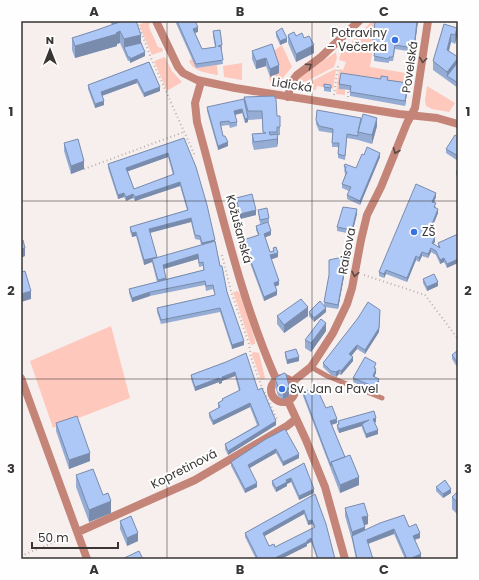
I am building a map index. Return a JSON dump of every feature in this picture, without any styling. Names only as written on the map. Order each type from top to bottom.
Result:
[{"type":"street","name":"Lidická","points":[[156,21],[180,70],[201,82],[412,116],[437,118],[458,124]]},
{"type":"street","points":[[288,97],[291,83],[296,74],[321,57],[359,21]]},
{"type":"street","name":"Povelská","points":[[412,116],[417,102],[428,21]]},
{"type":"street","name":"Kožušanská","points":[[201,82],[195,103],[197,122],[237,271],[266,357],[276,379]]},
{"type":"street","name":"Raisova","points":[[292,382],[311,367],[334,333],[341,318],[347,304],[367,216],[407,123],[412,116]]},
{"type":"street","points":[[21,378],[87,559]]},
{"type":"street","points":[[287,378],[292,382],[294,386],[294,393],[288,401],[280,402],[271,394],[271,386],[276,379],[287,378]]},
{"type":"street","points":[[288,401],[325,487],[345,559]]},
{"type":"street","name":"Kopretinová","points":[[78,532],[195,480],[296,419]]},
{"type":"lane","points":[[311,367],[327,376],[382,398]]},
{"type":"path","points":[[136,21],[196,158]]},
{"type":"path","points":[[334,96],[338,66]]},
{"type":"path","points":[[348,90],[348,99]]},
{"type":"path","points":[[84,169],[184,132]]},
{"type":"path","points":[[221,254],[231,291],[250,344],[251,357],[277,420],[283,428]]},
{"type":"path","points":[[355,272],[425,295],[458,339]]},
{"type":"path","points":[[21,556],[78,532]]},
{"type":"shaded area","points":[[147,21],[150,22],[149,27],[158,47],[162,48],[163,51],[152,55],[139,25]]},
{"type":"shaded area","points":[[372,21],[375,21],[374,28],[376,29],[370,67],[406,73],[410,78],[408,87],[339,88],[345,90],[345,95],[336,94],[339,69],[343,70],[346,62],[339,60],[341,53]]},
{"type":"shaded area","points":[[282,45],[292,67],[277,85],[271,84],[269,77],[279,73],[272,52]]},
{"type":"shaded area","points":[[336,52],[337,58],[334,67],[298,84],[300,77]]},
{"type":"shaded area","points":[[165,57],[172,71],[182,82],[167,91],[154,61]]},
{"type":"shaded area","points":[[192,59],[217,65],[218,75],[197,70],[189,61]]},
{"type":"shaded area","points":[[242,63],[242,80],[224,77],[223,66]]},
{"type":"shaded area","points":[[335,69],[333,89],[317,86],[316,90],[307,89],[305,87],[306,84]]},
{"type":"shaded area","points":[[427,86],[455,103],[449,112],[432,109],[426,106],[425,101]]},
{"type":"shaded area","points":[[238,291],[241,296],[255,344],[251,345],[233,292]]},
{"type":"shaded area","points":[[111,326],[130,398],[53,428],[30,361]]},
{"type":"shaded area","points":[[254,352],[259,353],[265,378],[261,380],[252,355]]},
{"type":"building","points":[[112,21],[122,21],[113,24]]},
{"type":"building","points":[[122,21],[136,21],[141,35],[124,39],[120,31],[116,33],[117,34],[75,46],[72,38]]},
{"type":"building","points":[[177,21],[195,21],[198,27],[193,29],[202,49],[216,47],[213,31],[220,30],[222,45],[218,46],[221,47],[223,60],[196,64]]},
{"type":"building","name":"Potraviny – Večerka","points":[[375,21],[417,21],[414,48],[395,45],[393,57],[389,57],[389,59],[374,56],[376,42],[373,41]]},
{"type":"building","points":[[444,24],[457,28],[455,35],[451,34],[447,50],[458,58],[447,72],[433,61]]},
{"type":"building","points":[[282,28],[287,38],[280,41],[276,32]]},
{"type":"building","points":[[294,32],[296,36],[302,33],[304,38],[309,36],[314,45],[296,54],[288,35]]},
{"type":"building","points":[[141,43],[145,52],[130,59],[124,47]]},
{"type":"building","points":[[272,44],[279,65],[270,69],[266,58],[256,61],[252,51]]},
{"type":"building","points":[[149,62],[160,87],[144,93],[137,79],[101,92],[104,101],[95,104],[88,85]]},
{"type":"building","points":[[458,62],[458,83],[447,76]]},
{"type":"building","points":[[341,73],[381,79],[381,76],[388,77],[387,80],[408,83],[405,101],[350,92],[351,86],[339,84]]},
{"type":"building","points":[[324,84],[331,85],[331,88],[324,87]]},
{"type":"building","points":[[274,96],[276,99],[277,116],[280,116],[280,127],[277,127],[277,132],[269,132],[270,135],[278,134],[277,139],[254,142],[252,134],[266,133],[263,132],[262,111],[248,111],[244,97]]},
{"type":"building","points":[[244,99],[248,118],[245,119],[242,109],[234,111],[237,122],[220,122],[223,136],[225,136],[228,142],[218,146],[207,107]]},
{"type":"building","points":[[317,110],[361,118],[358,136],[347,134],[345,156],[338,154],[339,143],[332,143],[333,129],[319,126],[316,120]]},
{"type":"building","points":[[363,114],[377,118],[372,135],[358,132]]},
{"type":"building","points":[[455,135],[458,137],[458,156],[446,149]]},
{"type":"building","points":[[184,138],[196,167],[215,240],[202,243],[200,236],[195,235],[191,218],[149,229],[157,257],[144,260],[136,232],[132,233],[130,227],[188,210],[180,182],[135,197],[133,194],[126,197],[124,193],[118,195],[108,164]],"holes":[[[168,153],[174,174],[134,189],[126,168]]]},
{"type":"building","points":[[78,139],[84,161],[71,166],[64,143]]},
{"type":"building","points":[[367,147],[380,153],[360,201],[347,195],[351,187],[342,184],[347,172],[345,171],[346,167],[344,166],[345,164],[356,168]]},
{"type":"building","name":"ZŠ","points":[[416,184],[436,193],[432,202],[436,203],[434,207],[438,209],[428,234],[435,237],[432,243],[440,248],[438,243],[458,234],[458,259],[447,264],[444,258],[440,260],[436,251],[431,248],[428,254],[422,252],[419,258],[416,256],[407,278],[386,270],[384,274],[379,272]]},
{"type":"building","points":[[252,194],[256,210],[240,214],[236,198]]},
{"type":"building","points":[[343,207],[357,209],[352,230],[337,227]]},
{"type":"building","points":[[267,208],[269,218],[260,220],[258,210]]},
{"type":"building","points":[[268,222],[271,231],[264,234],[270,252],[274,251],[273,248],[276,247],[278,253],[270,255],[279,281],[274,283],[277,291],[264,297],[243,240],[259,235],[256,226]]},
{"type":"building","points":[[21,240],[23,240],[25,248],[21,249]]},
{"type":"building","points":[[215,241],[227,292],[244,341],[232,345],[220,308],[161,320],[157,308],[215,295],[213,285],[206,286],[205,281],[150,292],[132,298],[129,289],[204,270],[203,262],[199,263],[198,254],[163,265],[166,278],[158,280],[152,259]]},
{"type":"building","points":[[347,256],[338,305],[324,302],[329,275],[329,260]]},
{"type":"building","points":[[25,271],[31,291],[21,294],[21,272]]},
{"type":"building","points":[[434,274],[438,282],[427,287],[423,279]]},
{"type":"building","points":[[301,299],[308,307],[284,325],[277,316]]},
{"type":"building","points":[[320,301],[326,308],[314,318],[309,312]]},
{"type":"building","points":[[368,302],[380,310],[379,328],[365,350],[357,345],[349,354],[353,357],[341,371],[331,371],[323,363],[358,318]]},
{"type":"building","points":[[321,319],[326,323],[311,343],[305,340]]},
{"type":"building","points":[[296,349],[299,357],[287,360],[285,352]]},
{"type":"building","points":[[458,350],[458,362],[457,362],[452,355]]},
{"type":"building","points":[[246,353],[258,390],[262,388],[276,421],[228,451],[225,444],[259,425],[250,403],[213,421],[209,413],[220,407],[218,403],[223,400],[222,399],[240,390],[235,372],[222,377],[222,379],[219,378],[195,387],[191,375]]},
{"type":"building","points":[[365,357],[376,363],[374,368],[376,369],[373,376],[379,379],[375,387],[353,378]]},
{"type":"building","points":[[284,373],[286,374],[289,386],[283,391],[278,387],[275,378]]},
{"type":"building","points":[[316,387],[326,408],[332,406],[337,419],[330,421],[345,457],[331,462],[331,466],[303,392]]},
{"type":"building","points":[[374,411],[376,418],[373,419],[378,430],[366,434],[362,424],[369,420],[339,429],[337,425],[339,424],[338,421]]},
{"type":"building","points":[[77,416],[90,453],[69,460],[56,423]]},
{"type":"building","points":[[285,429],[299,454],[283,462],[276,449],[248,465],[257,483],[245,489],[231,462],[266,439]]},
{"type":"building","points":[[350,455],[359,477],[340,485],[331,462]]},
{"type":"building","points":[[304,463],[314,489],[299,496],[291,478],[276,488],[272,481]]},
{"type":"building","points":[[93,469],[103,495],[108,493],[111,501],[89,510],[76,475]]},
{"type":"building","points":[[445,480],[451,489],[443,494],[436,487]]},
{"type":"building","points":[[458,491],[458,503],[452,497]]},
{"type":"building","points":[[315,494],[326,524],[335,559],[318,559],[311,538],[307,542],[273,559],[258,559],[245,533]],"holes":[[[304,510],[308,521],[312,520],[315,527],[275,547],[274,544],[269,546],[263,533]]]},
{"type":"building","points":[[364,503],[368,516],[362,517],[365,527],[352,532],[345,508]]},
{"type":"building","points":[[404,515],[409,527],[416,524],[420,533],[413,536],[421,554],[407,559],[394,529],[367,540],[373,559],[357,559],[352,536],[380,523]]},
{"type":"building","points":[[131,516],[138,533],[127,538],[120,521]]},
{"type":"building","points":[[139,551],[143,559],[122,559]]},
{"type":"place","name":"Potraviny – Večerka","points":[[395,40]]},
{"type":"place","name":"ZŠ","points":[[414,232]]},
{"type":"place","name":"Sv. Jan a Pavel","points":[[282,389]]}]
